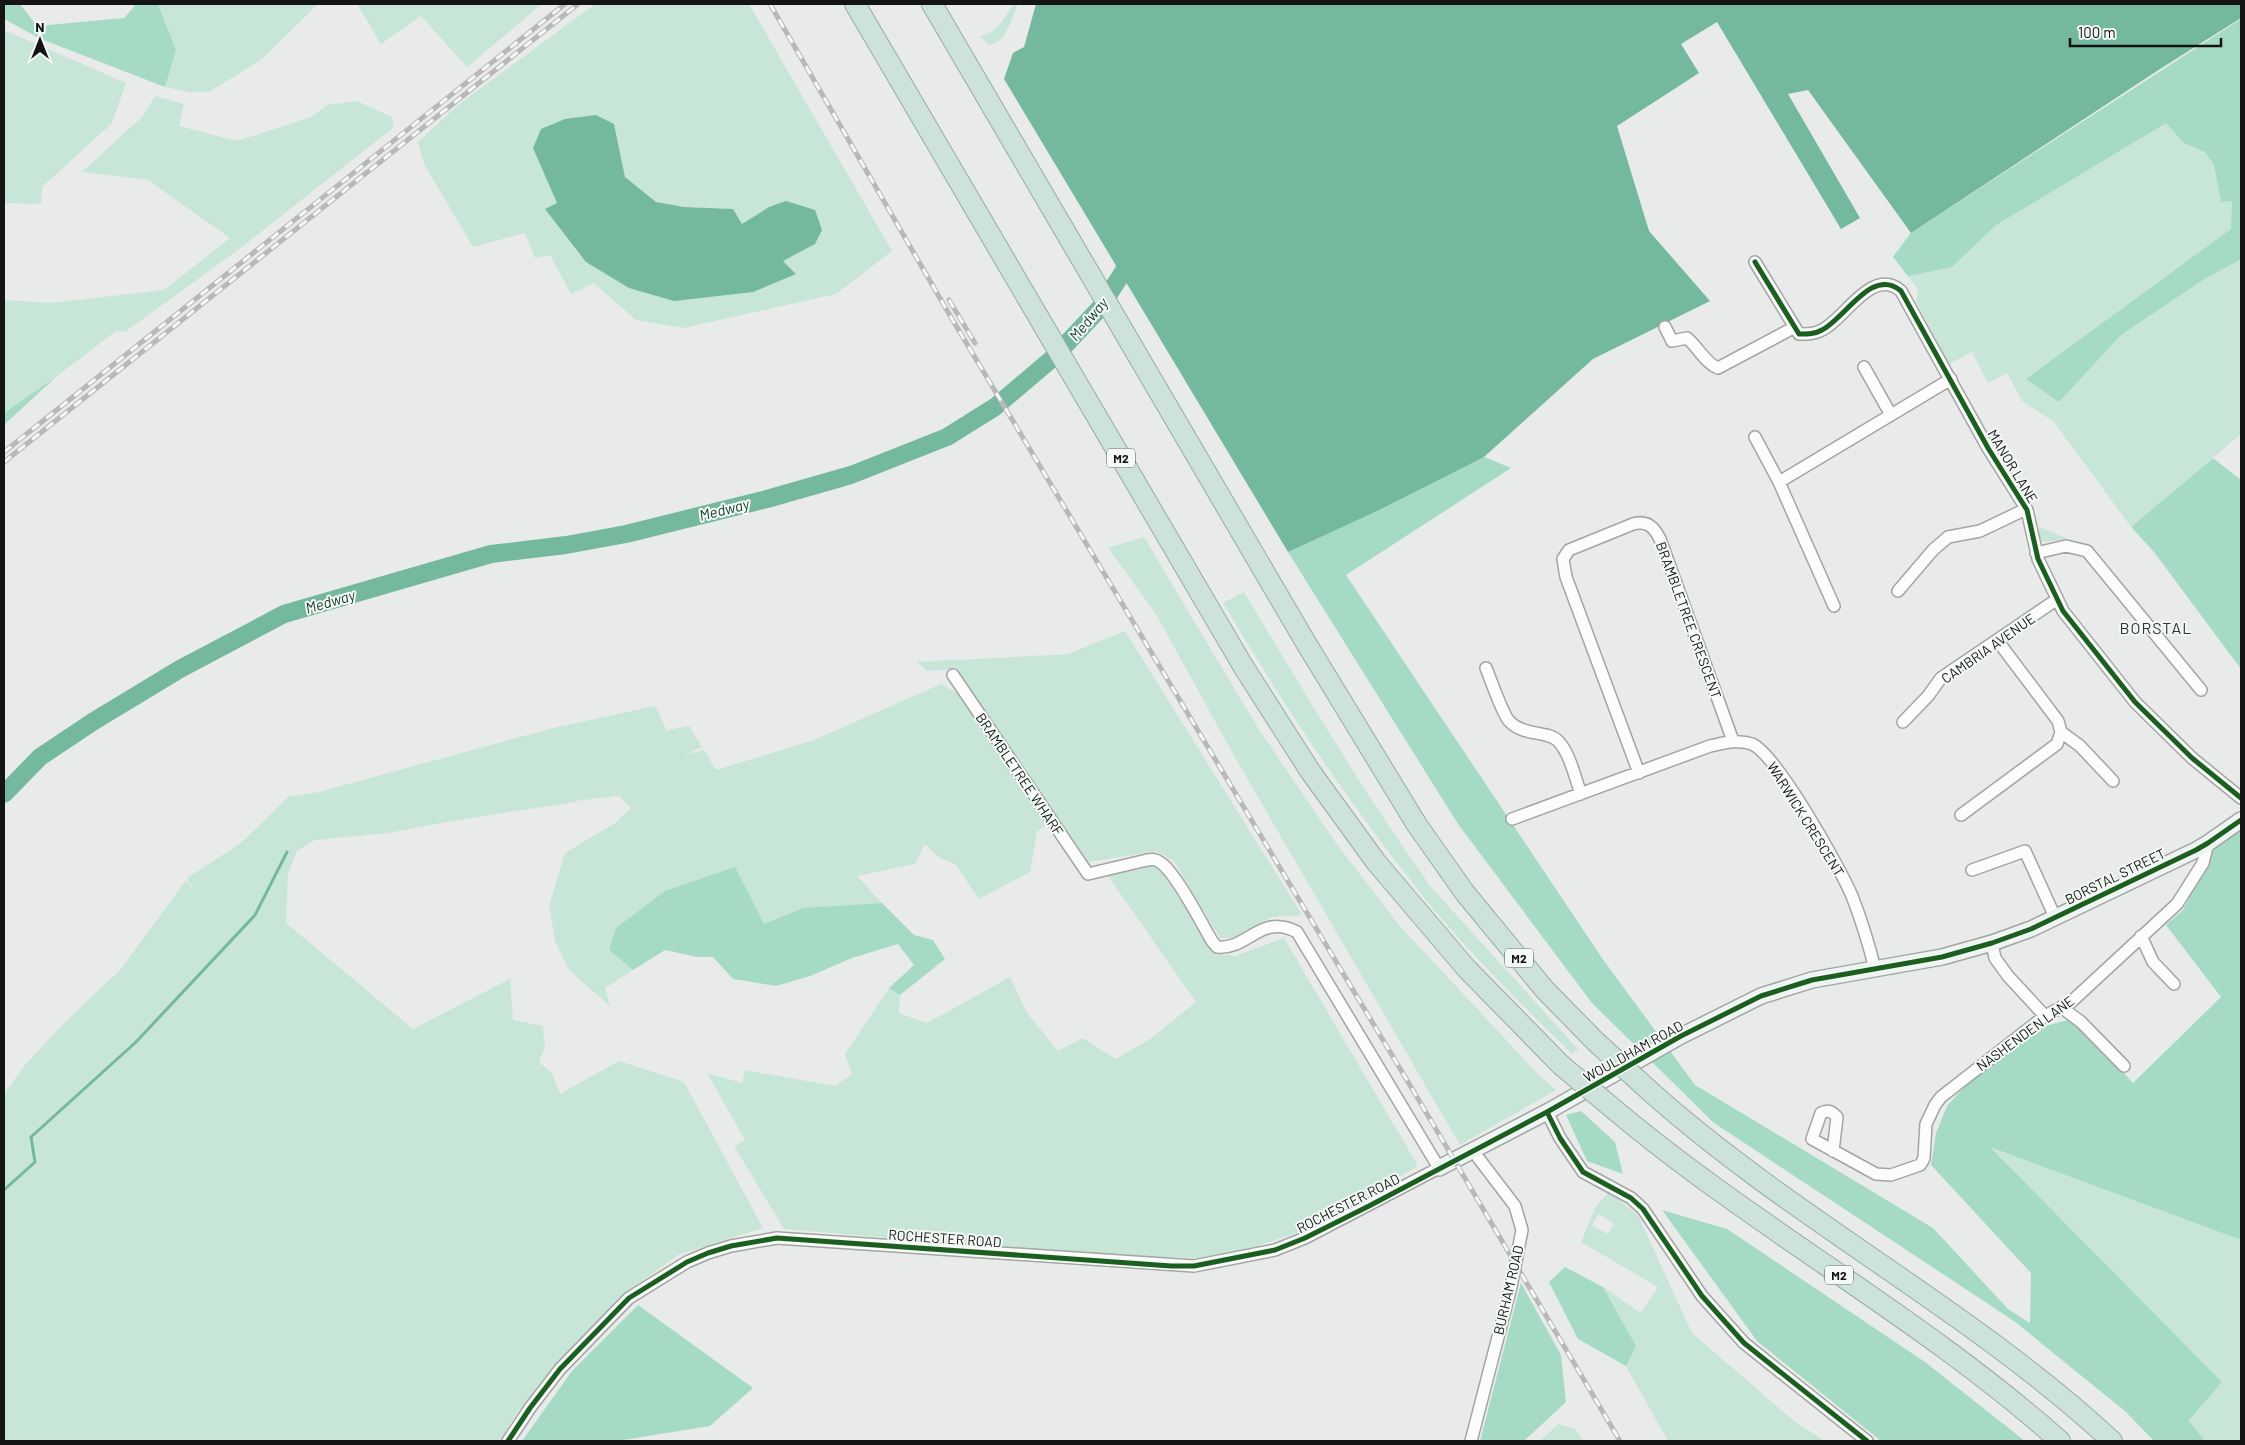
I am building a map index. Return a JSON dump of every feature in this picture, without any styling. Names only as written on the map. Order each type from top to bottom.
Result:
[{"type":"highway","name":"M2","points":[[854,4],[1261,695],[1310,772],[1376,862],[1407,899],[1466,968],[1562,1064],[1664,1151],[1741,1208],[1892,1310],[1956,1356],[2060,1441]]},
{"type":"highway","name":"M2","points":[[932,4],[1306,642],[1417,825],[1447,868],[1545,990],[1596,1042],[1710,1143],[1764,1184],[1981,1334],[2046,1384],[2112,1441]]},
{"type":"street","points":[[1665,327],[1672,341],[1687,338],[1695,344],[1711,366],[1718,368],[1795,327],[1755,262]]},
{"type":"street","name":"MANOR LANE","points":[[1795,327],[1799,334],[1814,334],[1824,330],[1870,289],[1882,283],[1896,286],[1901,291],[1988,448],[2026,509],[2031,520],[2036,553],[2056,600],[2135,702],[2192,758],[2241,798]]},
{"type":"street","points":[[1864,367],[1892,415]]},
{"type":"street","points":[[1779,482],[1950,379]]},
{"type":"street","points":[[1755,437],[1779,482],[1834,606]]},
{"type":"street","points":[[1898,590],[1948,537],[1980,531],[2026,509]]},
{"type":"street","name":"BRAMBLETREE CRESCENT","points":[[1639,773],[1581,620],[1563,566],[1563,559],[1569,550],[1633,524],[1640,522],[1650,525],[1660,539],[1733,741]]},
{"type":"street","points":[[2036,553],[2066,546],[2087,551],[2201,690]]},
{"type":"street","name":"CAMBRIA AVENUE","points":[[1903,722],[1928,696],[1941,678],[2056,600]]},
{"type":"street","points":[[1961,815],[2058,744],[2061,732],[2058,721],[1997,640]]},
{"type":"street","points":[[1486,668],[1509,720],[1524,732],[1551,736],[1558,740],[1565,750],[1581,794]]},
{"type":"street","name":"BRAMBLETREE WHARF","points":[[953,675],[1088,874],[1155,859],[1163,864],[1172,874],[1212,942],[1217,947],[1232,947],[1262,929],[1271,927],[1285,926],[1297,932],[1439,1168]]},
{"type":"street","points":[[2061,732],[2080,746],[2112,780]]},
{"type":"street","points":[[1512,820],[1710,746],[1733,741]]},
{"type":"street","name":"WARWICK CRESCENT","points":[[1733,741],[1752,745],[1772,761],[1811,821],[1852,897],[1875,969]]},
{"type":"street","name":"BORSTAL STREET","points":[[1992,943],[2031,929],[2208,843],[2241,820]]},
{"type":"street","name":"NASHENDEN LANE","points":[[1833,1151],[1876,1174],[1890,1174],[1920,1165],[1924,1158],[1926,1124],[1938,1101],[1949,1089],[2045,1016],[2070,1003],[2176,904],[2203,863],[2208,843]]},
{"type":"street","points":[[1972,870],[2025,850],[2054,918]]},
{"type":"street","points":[[2141,936],[2153,962],[2174,984]]},
{"type":"street","points":[[1992,943],[1995,958],[2008,976],[2045,1016]]},
{"type":"street","name":"WOULDHAM ROAD","points":[[1439,1168],[1547,1112],[1681,1036],[1761,996],[1812,980],[1942,957],[1992,943]]},
{"type":"street","points":[[2061,1007],[2081,1022],[2124,1066]]},
{"type":"street","points":[[1547,1112],[1560,1138],[1583,1172],[1631,1198],[1643,1209],[1702,1296],[1744,1343],[1868,1441]]},
{"type":"street","name":"BURHAM ROAD","points":[[1471,1441],[1511,1287],[1522,1230],[1515,1206],[1472,1151]]},
{"type":"street","name":"ROCHESTER ROAD","points":[[508,1441],[560,1369],[629,1298],[687,1262],[731,1246],[777,1238],[1194,1266],[1274,1250],[1304,1238],[1439,1168]]},
{"type":"shaded area","points":[[4,4],[20,4],[37,26],[124,18],[134,7],[133,4],[158,4],[176,50],[165,87],[41,39],[4,19]]},
{"type":"shaded area","points":[[158,4],[318,4],[261,60],[209,92],[188,92],[165,87],[176,50]]},
{"type":"shaded area","points":[[357,4],[542,4],[467,67],[421,16],[381,44]]},
{"type":"shaded area","points":[[595,4],[749,4],[892,251],[836,294],[684,328],[636,320],[594,283],[571,294],[550,255],[535,258],[525,233],[473,247],[424,164],[418,142],[458,105]],"holes":[[[614,124],[625,177],[656,202],[684,207],[732,209],[742,224],[769,207],[815,244],[783,261],[796,273],[546,209],[557,203]]]},
{"type":"shaded area","points":[[1013,4],[1018,4],[1008,29],[1000,40],[989,45],[979,36],[990,33],[995,29]]},
{"type":"shaded area","points":[[1036,4],[2241,4],[2241,18],[1911,233],[1808,90],[1788,94],[1860,218],[1841,229],[1717,22],[1681,44],[1699,73],[1617,126],[1649,231],[1710,301],[1593,359],[1484,457],[1379,510],[1288,552],[1004,79],[1013,53],[1024,47]]},
{"type":"shaded area","points":[[2241,19],[2241,434],[2131,527],[2054,422],[2022,401],[2007,373],[1988,383],[1972,352],[1949,364],[1916,301],[1918,289],[1893,257],[1911,233]]},
{"type":"shaded area","points":[[2241,19],[2241,259],[2206,278],[2121,335],[2059,402],[2026,379],[2231,229],[2232,201],[2221,202],[2214,165],[2205,152],[2184,143],[2166,123],[1996,225],[1952,267],[1908,276],[1893,257],[1911,233]]},
{"type":"shaded area","points":[[4,30],[126,83],[112,123],[42,187],[41,204],[4,203]]},
{"type":"shaded area","points":[[155,96],[184,104],[179,126],[237,141],[311,117],[327,105],[357,101],[392,117],[394,127],[242,247],[125,332],[116,331],[4,413],[4,300],[51,303],[164,290],[230,238],[148,180],[82,172],[143,116]]},
{"type":"shaded area","points":[[596,115],[614,124],[625,177],[656,202],[684,207],[733,209],[742,224],[769,207],[786,201],[815,210],[822,230],[815,244],[783,261],[796,274],[753,292],[674,301],[629,288],[586,262],[545,209],[557,203],[533,148],[541,129],[565,119]]},
{"type":"shaded area","points":[[57,376],[4,425],[4,413]]},
{"type":"shaded area","points":[[1484,457],[1511,468],[1346,575],[1602,958],[1695,1085],[1933,1228],[2008,1309],[2030,1323],[2031,1273],[1931,1165],[1936,1133],[1947,1106],[1976,1075],[2042,1027],[2075,1018],[2133,1083],[2221,997],[2166,925],[2183,910],[2218,842],[2241,828],[2241,1240],[1990,1147],[2222,1382],[2189,1421],[2205,1441],[2154,1441],[2126,1412],[2014,1321],[1714,1123],[1592,1003],[1458,824],[1288,552]]},
{"type":"shaded area","points":[[2213,458],[2241,480],[2241,669],[2154,552],[2131,527]]},
{"type":"shaded area","points":[[2039,527],[2066,539],[2044,542],[2039,538]]},
{"type":"shaded area","points":[[1144,537],[1256,725],[1336,843],[1398,924],[1538,1074],[1556,1090],[1460,1145],[1233,754],[1156,614],[1108,548]]},
{"type":"shaded area","points":[[1244,592],[1358,778],[1431,887],[1578,1049],[1572,1054],[1497,979],[1443,920],[1371,829],[1294,718],[1223,603]]},
{"type":"shaded area","points":[[1125,631],[1302,915],[1272,917],[1233,938],[1220,938],[1174,861],[1156,851],[1089,862],[955,669],[927,671],[917,662],[1068,654]]},
{"type":"shaded area","points":[[941,684],[960,695],[1050,822],[1037,832],[1030,872],[979,899],[955,864],[940,858],[925,844],[915,864],[857,876],[882,903],[803,908],[764,924],[609,950],[633,970],[605,988],[610,1006],[569,970],[555,941],[549,906],[565,853],[615,823],[631,808],[619,796],[575,801],[388,833],[315,840],[297,851],[288,874],[286,923],[413,1029],[510,979],[513,1020],[543,1026],[545,1047],[539,1062],[552,1073],[560,1094],[619,1061],[684,1082],[763,1228],[678,1255],[621,1296],[519,1410],[500,1441],[4,1441],[4,1094],[25,1065],[64,1023],[121,969],[186,880],[195,893],[187,878],[241,843],[288,797],[319,792],[553,728],[655,706],[667,730],[689,726],[702,747],[684,755],[704,750],[716,770],[814,740]]},
{"type":"shaded area","points":[[1151,863],[1159,868],[1216,954],[1235,956],[1284,938],[1418,1166],[1313,1227],[1252,1248],[1199,1258],[1102,1256],[784,1229],[734,1146],[745,1140],[707,1073],[742,1083],[745,1070],[835,1086],[852,1074],[845,1054],[889,988],[900,995],[899,1013],[927,1023],[1010,977],[1027,1013],[1058,1051],[1083,1038],[1115,1059],[1149,1040],[1196,1002],[1108,876]]},
{"type":"shaded area","points":[[735,867],[764,924],[803,908],[882,903],[914,935],[933,940],[945,959],[900,995],[889,988],[914,965],[898,944],[852,958],[810,976],[776,986],[733,979],[713,957],[697,957],[665,950],[633,970],[609,950],[616,928],[665,891]]},
{"type":"shaded area","points":[[1581,1111],[1615,1142],[1623,1174],[1587,1161],[1566,1115]]},
{"type":"shaded area","points":[[1989,1146],[2241,1240],[2241,1441],[2205,1441],[2189,1422],[2222,1382]]},
{"type":"shaded area","points":[[1609,1192],[1638,1215],[1692,1333],[1794,1421],[1825,1441],[1668,1441],[1626,1366],[1635,1346],[1603,1287],[1641,1313],[1658,1287],[1581,1242],[1596,1206]],"holes":[[[1598,1214],[1614,1223],[1608,1234],[1592,1225]]]},
{"type":"shaded area","points":[[1662,1210],[1727,1229],[1925,1362],[2025,1441],[1881,1441],[1757,1341]]},
{"type":"shaded area","points":[[1565,1267],[1603,1287],[1636,1346],[1626,1366],[1578,1339],[1549,1282]]},
{"type":"shaded area","points":[[1521,1283],[1561,1355],[1566,1402],[1524,1441],[1480,1441]]},
{"type":"shaded area","points":[[638,1305],[753,1388],[710,1426],[617,1441],[522,1441],[572,1371]]},
{"type":"shaded area","points":[[1558,1424],[1575,1429],[1583,1441],[1540,1441]]},
{"type":"waterway","name":"Medway","points":[[4,794],[40,757],[94,721],[180,669],[284,614],[491,554],[566,545],[626,534],[767,499],[851,475],[947,437],[995,407],[1054,357],[1100,308],[1134,255]]},
{"type":"waterway","points":[[4,1190],[35,1162],[31,1137],[136,1042],[255,915],[287,852]]},
{"type":"railway","points":[[4,452],[565,4]]},
{"type":"railway","points":[[4,462],[578,4]]},
{"type":"railway","points":[[770,4],[952,319],[1417,1097],[1620,1441]]},
{"type":"railway","points":[[949,300],[975,343]]},
{"type":"cycle path","points":[[1755,262],[1799,334],[1814,333],[1822,330],[1869,289],[1880,285],[1890,285],[1901,291],[1988,448],[2027,510],[2038,559],[2063,611],[2135,702],[2192,758],[2241,798]]},
{"type":"cycle path","points":[[508,1441],[560,1369],[629,1298],[687,1262],[708,1253],[731,1246],[777,1238],[1171,1266],[1194,1266],[1275,1250],[1305,1238],[1369,1206],[1547,1112],[1681,1036],[1761,996],[1812,980],[1942,957],[1992,943],[2031,929],[2196,850],[2241,820]]},
{"type":"cycle path","points":[[1547,1112],[1560,1138],[1583,1172],[1631,1198],[1643,1209],[1702,1296],[1744,1343],[1867,1441]]},
{"type":"district","name":"BORSTAL","points":[[2156,627]]}]
